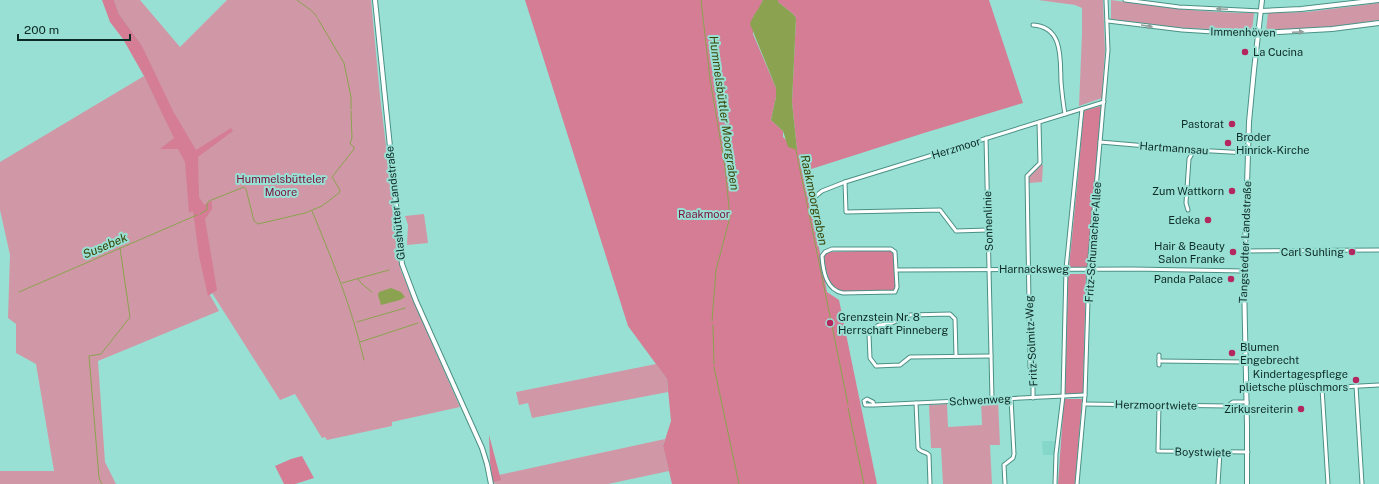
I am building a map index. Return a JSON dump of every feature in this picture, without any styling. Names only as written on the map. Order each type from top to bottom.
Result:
[{"type":"street","name":"Glashütter Landstraße","points":[[375,0],[402,264],[416,301],[482,448],[487,464],[490,484]]},
{"type":"street","name":"Fritz-Schumacher-Allee","points":[[1077,484],[1085,395],[1088,269],[1108,50],[1106,0]]},
{"type":"street","name":"Immenhöven","points":[[1125,0],[1179,7],[1261,11],[1301,9],[1379,0]]},
{"type":"street","name":"Tangstedter Landstraße","points":[[1247,484],[1248,452],[1244,271],[1248,153],[1253,82],[1262,0]]},
{"type":"street","name":"Immenhöven","points":[[1108,20],[1182,30],[1229,33],[1332,29],[1379,22]]},
{"type":"street","points":[[1033,25],[1040,25],[1047,29],[1055,37],[1059,46],[1061,86],[1065,114]]},
{"type":"street","name":"Herzmoor","points":[[811,200],[822,191],[845,182],[1104,102]]},
{"type":"street","name":"Fritz-Schumacher-Allee","points":[[1055,484],[1057,448],[1063,396],[1066,269],[1082,109]]},
{"type":"street","name":"Fritz-Solmitz-Weg","points":[[1033,398],[1033,376],[1030,367],[1027,176],[1040,163],[1039,122]]},
{"type":"street","name":"Sonnenlinie","points":[[986,138],[992,400]]},
{"type":"street","name":"Hartmannsau","points":[[1100,142],[1248,153]]},
{"type":"street","points":[[1188,210],[1186,203],[1189,159],[1194,150]]},
{"type":"street","points":[[845,182],[846,212],[940,210],[956,231],[988,230]]},
{"type":"street","points":[[832,249],[891,249],[895,252],[896,270],[897,287],[895,292],[843,293],[835,290],[828,283],[822,256],[824,252],[832,249]]},
{"type":"street","points":[[1245,251],[1379,250]]},
{"type":"street","name":"Harnacksweg","points":[[896,270],[1133,269],[1244,271]]},
{"type":"street","points":[[956,356],[955,319],[950,314],[910,315],[890,324],[879,325],[873,328],[869,334],[870,358],[876,366],[900,365],[910,357],[991,356]]},
{"type":"street","points":[[1159,355],[1159,363],[1245,362]]},
{"type":"street","points":[[1328,484],[1322,388],[1379,385]]},
{"type":"street","points":[[1356,386],[1362,484]]},
{"type":"street","name":"Schwenweg","points":[[874,405],[1085,395]]},
{"type":"street","points":[[1005,484],[1004,465],[1012,458],[1014,454],[1011,399]]},
{"type":"street","name":"Herzmoortwiete","points":[[1228,406],[1233,402],[1247,402]]},
{"type":"street","points":[[916,403],[918,448],[929,455],[930,484]]},
{"type":"street","name":"Herzmoortwiete","points":[[1084,404],[1228,406],[1234,410],[1247,410]]},
{"type":"street","name":"Boystwiete","points":[[1159,405],[1158,451],[1248,452]]},
{"type":"street","points":[[1218,484],[1220,452]]},
{"type":"shaded area","points":[[763,0],[778,0],[778,2],[796,18],[792,102],[797,150],[788,147],[783,131],[771,120],[776,97],[776,88],[750,24]]},
{"type":"shaded area","points":[[391,288],[401,292],[405,297],[400,300],[381,305],[378,295],[379,292]]},
{"type":"shaded area","points":[[1042,441],[1055,441],[1054,455],[1043,455]]},
{"type":"green space","points":[[102,0],[114,0],[119,14],[141,44],[173,111],[196,150],[231,128],[233,131],[198,157],[199,197],[204,205],[212,201],[212,209],[205,219],[217,290],[208,296],[199,256],[193,211],[189,213],[185,162],[178,149],[160,149],[174,138],[144,76],[123,39],[110,22]]},
{"type":"green space","name":"Hummelsbütteler Moore","points":[[114,0],[140,0],[180,47],[227,0],[371,0],[380,96],[401,271],[460,407],[392,422],[392,426],[327,440],[325,437],[322,438],[295,394],[280,400],[212,293],[216,290],[214,279],[209,296],[210,295],[219,311],[98,361],[105,462],[116,484],[0,484],[0,471],[54,471],[36,364],[16,353],[16,324],[8,318],[10,255],[0,210],[0,162],[144,76],[158,104],[141,44],[119,14]]},
{"type":"green space","name":"Raakmoor","points":[[525,0],[763,0],[753,17],[753,34],[776,88],[776,97],[771,120],[783,131],[783,137],[797,150],[792,102],[796,18],[778,2],[778,0],[989,0],[1023,103],[805,171],[827,292],[839,300],[877,484],[672,484],[663,446],[671,421],[667,379],[628,326]]},
{"type":"green space","points":[[1038,0],[1103,0],[1105,50],[1102,98],[1079,106],[1082,8],[1075,5]]},
{"type":"green space","points":[[1111,0],[1182,9],[1254,13],[1252,31],[1164,27],[1111,19]]},
{"type":"green space","points":[[1379,3],[1379,20],[1329,27],[1266,31],[1268,13],[1307,12]]},
{"type":"green space","points":[[1101,106],[1088,268],[1069,267],[1079,170],[1083,111]]},
{"type":"green space","points":[[1041,165],[1043,165],[1042,182],[1029,183],[1029,177]]},
{"type":"green space","points":[[424,214],[428,243],[407,245],[408,225],[405,216]]},
{"type":"green space","points":[[892,250],[894,255],[894,290],[843,292],[834,287],[828,279],[824,257],[827,252]]},
{"type":"green space","points":[[1068,274],[1086,274],[1083,393],[1065,394]]},
{"type":"green space","points":[[656,364],[667,379],[668,392],[532,418],[528,403],[519,405],[516,392]]},
{"type":"green space","points":[[1064,399],[1082,399],[1075,484],[1058,484]]},
{"type":"green space","points":[[998,401],[1000,445],[990,445],[992,484],[943,484],[941,448],[931,448],[929,405],[947,404],[948,427],[982,425],[981,402]]},
{"type":"green space","points":[[489,435],[501,480],[493,483],[490,462]]},
{"type":"green space","points":[[665,439],[663,446],[669,471],[608,484],[493,484],[500,480],[499,475]]},
{"type":"green space","points":[[302,456],[314,478],[295,484],[284,484],[275,466]]},
{"type":"waterway","name":"Susebek","points":[[297,0],[311,10],[317,17]]},
{"type":"waterway","name":"Hummelsbüttler Moorgraben","points":[[701,0],[710,79],[725,167],[730,217],[716,270],[712,321]]},
{"type":"waterway","name":"Susebek","points":[[318,19],[344,63],[351,97],[351,109]]},
{"type":"waterway","name":"Susebek","points":[[200,214],[207,210],[207,204],[209,201],[244,187],[246,189],[254,221],[258,224],[305,213],[322,206],[339,193],[340,190],[332,177],[354,149],[354,147],[350,144],[352,138],[351,111]]},
{"type":"waterway","name":"Raakmoorgraben","points":[[796,150],[848,404]]},
{"type":"waterway","points":[[312,211],[348,303],[364,360]]},
{"type":"waterway","name":"Susebek","points":[[19,292],[197,215]]},
{"type":"waterway","points":[[102,484],[99,478],[89,356],[101,354],[130,317],[120,248]]},
{"type":"waterway","points":[[342,283],[389,270]]},
{"type":"waterway","points":[[358,279],[372,292]]},
{"type":"waterway","points":[[357,322],[405,308]]},
{"type":"waterway","points":[[360,342],[418,323]]},
{"type":"waterway","name":"Hummelsbüttler Moorgraben","points":[[713,325],[714,364]]},
{"type":"waterway","name":"Hummelsbüttler Moorgraben","points":[[714,367],[739,484]]},
{"type":"waterway","name":"Raakmoorgraben","points":[[848,408],[864,484]]},
{"type":"place","name":"La Cucina","points":[[1245,52]]},
{"type":"place","name":"Pastorat","points":[[1232,124]]},
{"type":"place","name":"Broder Hinrick-Kirche","points":[[1228,143]]},
{"type":"place","name":"Zum Wattkorn","points":[[1232,191]]},
{"type":"place","name":"Edeka","points":[[1208,220]]},
{"type":"place","name":"Hair & Beauty Salon Franke","points":[[1233,252]]},
{"type":"place","name":"Carl Suhling","points":[[1352,252]]},
{"type":"place","name":"Panda Palace","points":[[1231,279]]},
{"type":"place","name":"Grenzstein Nr. 8 Herrschaft Pinneberg","points":[[830,323]]},
{"type":"place","name":"Blumen Engebrecht","points":[[1232,353]]},
{"type":"place","name":"Kindertagespflege plietsche plüschmors","points":[[1356,380]]},
{"type":"place","name":"Zirkusreiterin","points":[[1301,409]]}]
